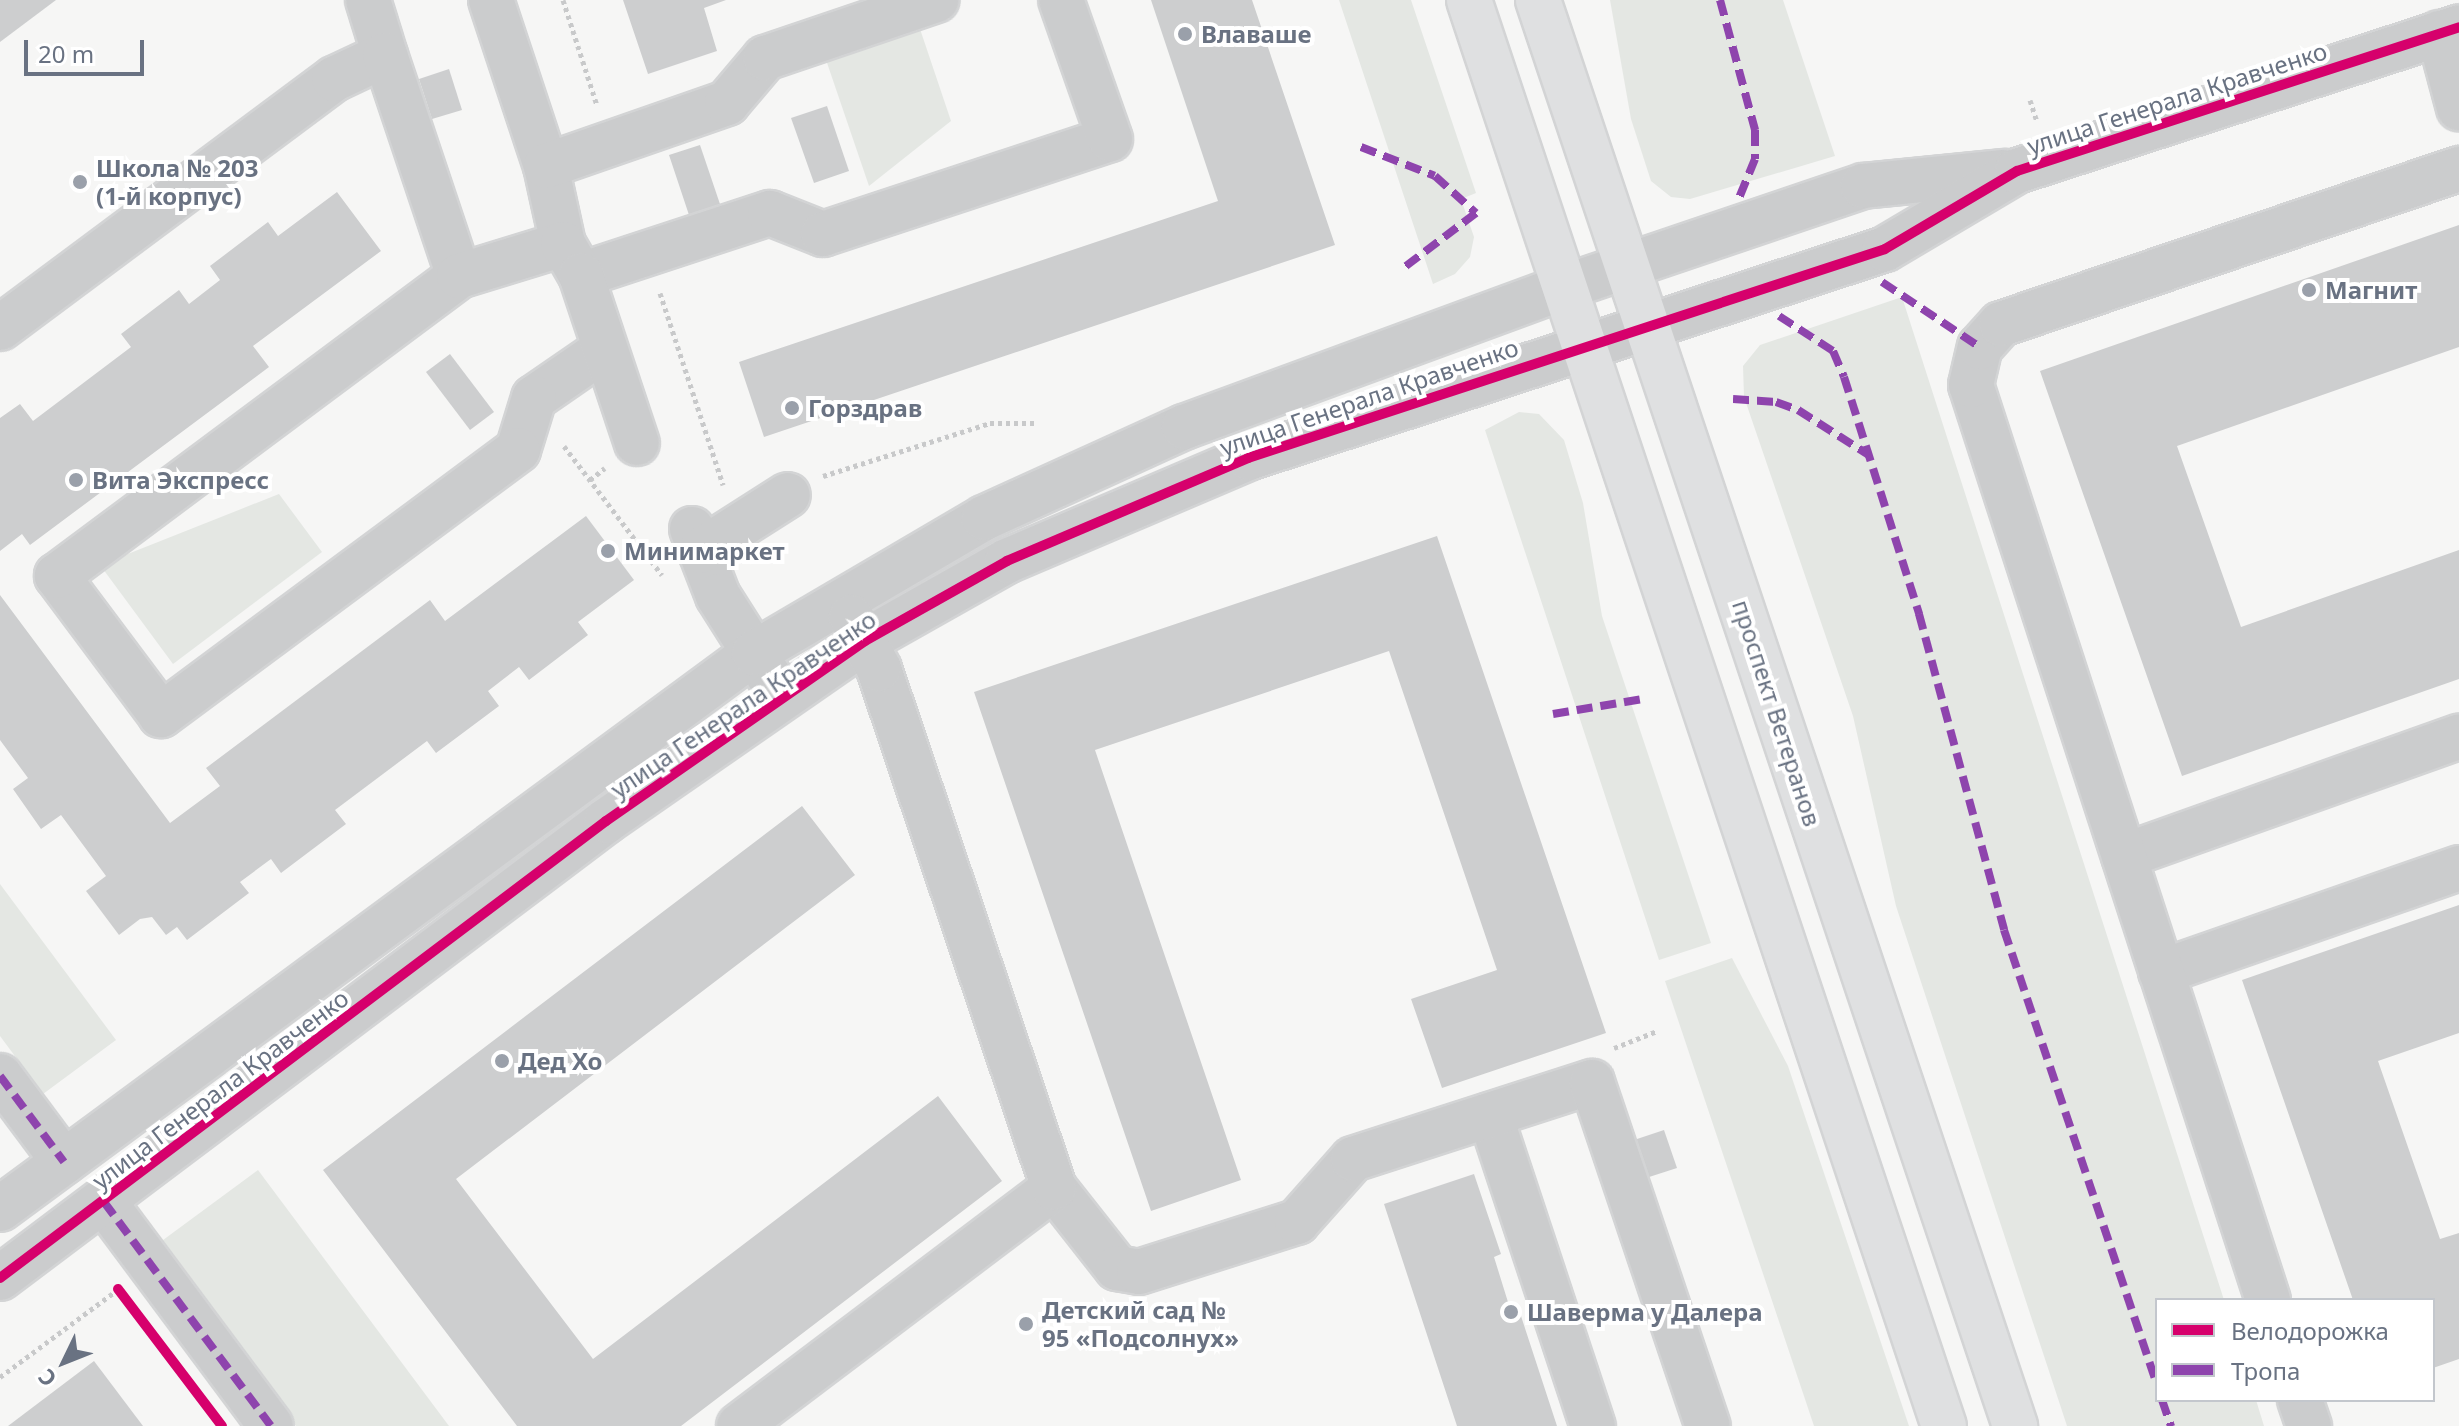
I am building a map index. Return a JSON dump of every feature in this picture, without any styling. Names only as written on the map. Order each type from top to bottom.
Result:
[{"type":"main road","points":[[1469,0],[1944,1426]]},
{"type":"main road","name":"проспект Ветеранов","points":[[1538,0],[2015,1426]]},
{"type":"street","points":[[368,0],[459,276]]},
{"type":"street","points":[[491,0],[546,166],[572,260],[637,443]]},
{"type":"street","points":[[546,166],[727,103],[765,58],[936,0]]},
{"type":"street","points":[[605,349],[534,398],[518,450],[161,715],[57,576],[459,276],[648,253],[770,213],[823,234],[1110,139],[1061,0]]},
{"type":"street","points":[[2449,30],[2459,108]]},
{"type":"street","name":"улица Генерала Кравченко","points":[[0,1278],[606,821],[865,641],[1007,561],[1248,458],[1648,324],[1885,249],[2017,171],[2449,30]]},
{"type":"street","points":[[0,328],[334,79],[385,55]]},
{"type":"street","points":[[2267,1298],[1971,385],[1980,347],[2001,324],[2459,169]]},
{"type":"street","name":"улица Генерала Кравченко","points":[[0,1209],[754,653],[840,598],[984,518],[1184,427],[1565,287],[1863,186],[2017,171]]},
{"type":"street","points":[[782,697],[718,596],[696,540],[737,528],[788,495]]},
{"type":"street","points":[[840,598],[879,669],[1054,1188],[1117,1268],[1139,1272],[1297,1222],[1353,1159],[1592,1082],[1708,1426]]},
{"type":"street","points":[[2124,856],[2459,737]]},
{"type":"street","points":[[2161,972],[2459,868]]},
{"type":"street","points":[[0,1076],[64,1162]]},
{"type":"street","points":[[1490,1115],[1593,1426]]},
{"type":"street","points":[[739,1426],[1054,1188]]},
{"type":"street","points":[[104,1202],[271,1426]]},
{"type":"street","points":[[2301,1402],[2309,1426]]},
{"type":"path","points":[[563,0],[610,144]]},
{"type":"path","points":[[648,253],[737,528]]},
{"type":"path","points":[[528,419],[567,449],[664,578]]},
{"type":"path","points":[[788,495],[813,480],[990,423],[1038,423]]},
{"type":"path","points":[[1628,1043],[1657,1031]]},
{"type":"path","points":[[0,1377],[118,1289]]},
{"type":"shaded area","points":[[1339,0],[1411,0],[1476,193],[1461,199],[1474,237],[1470,257],[1455,274],[1433,284]]},
{"type":"shaded area","points":[[1610,0],[1783,0],[1835,156],[1690,199],[1671,197],[1651,181],[1631,119]]},
{"type":"shaded area","points":[[918,23],[951,121],[869,186],[824,54]]},
{"type":"shaded area","points":[[1902,297],[2223,1298],[2155,1298],[2155,1402],[2257,1402],[2264,1426],[2067,1426],[1896,906],[1853,716],[1744,397],[1743,366],[1760,345]]},
{"type":"shaded area","points":[[1519,412],[1539,414],[1564,440],[1583,503],[1602,616],[1711,943],[1659,960],[1485,430]]},
{"type":"shaded area","points":[[279,494],[322,552],[173,664],[100,565]]},
{"type":"shaded area","points":[[0,884],[116,1040],[43,1094],[0,1036]]},
{"type":"shaded area","points":[[1732,958],[1788,1066],[1909,1426],[1814,1426],[1665,981]]},
{"type":"shaded area","points":[[258,1170],[449,1426],[296,1426],[159,1243]]},
{"type":"building","points":[[0,0],[56,0],[0,42]]},
{"type":"building","points":[[623,0],[726,0],[704,8],[717,51],[648,74]]},
{"type":"building","points":[[1151,0],[1252,0],[1335,245],[764,437],[739,362],[1218,201]]},
{"type":"building","points":[[449,69],[462,110],[432,119],[419,79]]},
{"type":"building","points":[[827,106],[849,171],[814,183],[791,118]]},
{"type":"building","points":[[700,145],[723,213],[692,224],[669,155]]},
{"type":"building","points":[[337,192],[381,251],[253,346],[269,367],[30,545],[22,534],[0,551],[0,418],[20,404],[33,421],[131,347],[121,334],[179,290],[189,304],[220,280],[210,266],[268,222],[278,236]]},
{"type":"building","points":[[2459,225],[2459,347],[2177,446],[2241,627],[2459,550],[2459,679],[2182,776],[2040,371]]},
{"type":"building","points":[[450,354],[494,412],[470,430],[426,372]]},
{"type":"building","points":[[586,516],[634,580],[578,622],[588,635],[529,680],[519,667],[488,691],[499,706],[436,753],[427,741],[335,810],[346,824],[281,873],[271,859],[240,882],[249,893],[187,940],[177,927],[166,935],[152,917],[140,919],[119,935],[86,891],[106,876],[61,815],[41,829],[13,789],[28,778],[0,740],[0,595],[170,823],[220,786],[206,768],[430,600],[445,621]]},
{"type":"building","points":[[1437,536],[1606,1033],[1442,1088],[1411,999],[1497,970],[1389,651],[1095,750],[1241,1180],[1151,1211],[974,692]]},
{"type":"building","points":[[802,806],[855,875],[456,1179],[593,1359],[938,1096],[1002,1181],[681,1426],[517,1426],[323,1170]]},
{"type":"building","points":[[2459,905],[2459,1033],[2378,1061],[2440,1239],[2459,1233],[2459,1359],[2435,1367],[2435,1298],[2352,1298],[2242,980]]},
{"type":"building","points":[[1664,1130],[1677,1168],[1646,1178],[1634,1140]]},
{"type":"building","points":[[1474,1174],[1501,1254],[1494,1257],[1512,1315],[1520,1313],[1557,1426],[1457,1426],[1384,1204]]},
{"type":"building","points":[[94,1361],[143,1426],[8,1426]]},
{"type":"marked path","points":[[1720,0],[1755,130],[1755,159],[1739,198]]},
{"type":"marked path","points":[[1361,147],[1435,176],[1476,213],[1402,269]]},
{"type":"marked path","points":[[1882,282],[1980,347]]},
{"type":"marked path","points":[[1779,316],[1833,351],[1844,377],[1919,614],[2004,930],[2155,1379]]},
{"type":"marked path","points":[[1733,399],[1776,402],[1798,410],[1869,455]]},
{"type":"marked path","points":[[1553,714],[1643,699]]},
{"type":"marked path","points":[[0,1076],[64,1162]]},
{"type":"marked path","points":[[104,1202],[271,1426]]},
{"type":"marked path","points":[[2163,1402],[2171,1426]]},
{"type":"cycle path","points":[[0,1278],[606,821],[865,641],[1007,561],[1248,458],[1885,249],[2017,171],[2459,27]]},
{"type":"cycle path","points":[[118,1289],[222,1426]]},
{"type":"place","name":"Влаваше","points":[[1185,34]]},
{"type":"place","name":"Школа № 203 (1-й корпус)","points":[[80,182]]},
{"type":"place","name":"Магнит","points":[[2309,290]]},
{"type":"place","name":"Горздрав","points":[[792,408]]},
{"type":"place","name":"Вита Экспресс","points":[[76,480]]},
{"type":"place","name":"Минимаркет","points":[[608,551]]},
{"type":"place","name":"Дед Хо","points":[[502,1061]]},
{"type":"place","name":"Шаверма у Далера","points":[[1511,1312]]},
{"type":"place","name":"Детский сад № 95 «Подсолнух»","points":[[1026,1324]]}]
